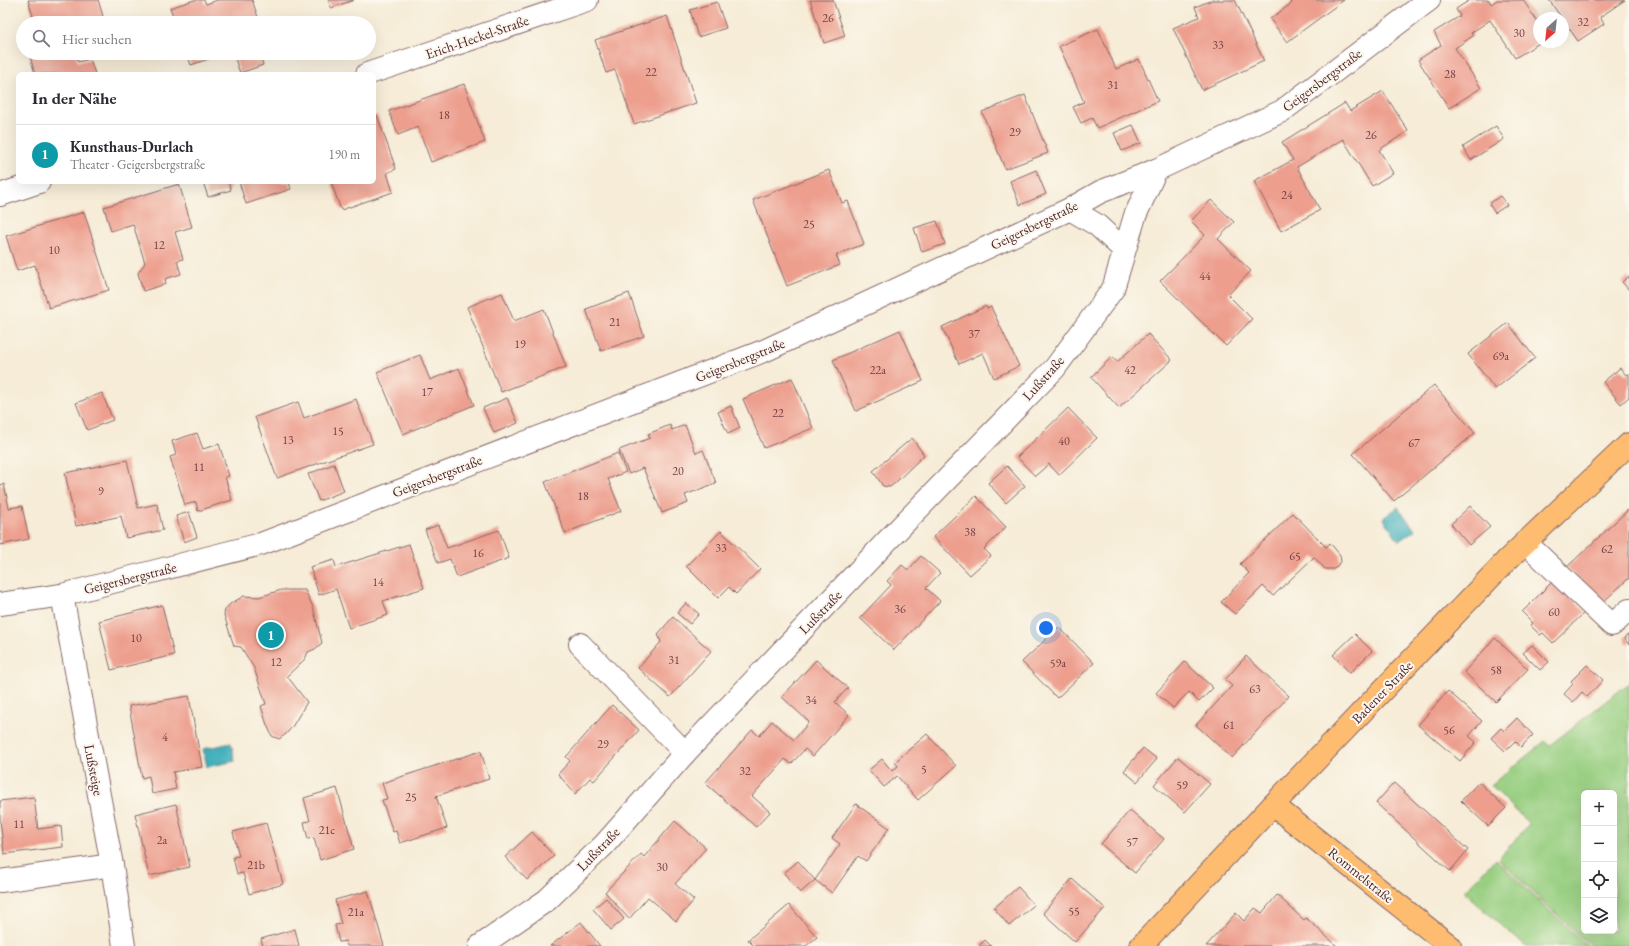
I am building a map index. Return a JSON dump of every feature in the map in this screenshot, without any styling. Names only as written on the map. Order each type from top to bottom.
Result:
[{"type":"main road","name":"Badener Straße","points":[[1141,946],[1273,805],[1525,542],[1629,444]]},
{"type":"main road","name":"Rommelstraße","points":[[1273,805],[1450,946]]},
{"type":"street","name":"Erich-Heckel-Straße","points":[[373,72],[587,0]]},
{"type":"street","name":"Geigersbergstraße","points":[[0,604],[62,595],[261,544],[766,350],[1070,210],[1100,192],[1156,170],[1282,111],[1429,0]]},
{"type":"street","name":"Lußstraße","points":[[480,946],[547,900],[604,845],[685,753],[885,543],[1055,368],[1113,289],[1134,216],[1156,170]]},
{"type":"street","points":[[0,195],[33,184]]},
{"type":"street","points":[[1070,210],[1097,225],[1124,250]]},
{"type":"street","points":[[1525,542],[1612,625],[1629,610]]},
{"type":"street","name":"Lußsteige","points":[[62,595],[112,865],[124,946]]},
{"type":"street","points":[[580,644],[685,753]]},
{"type":"street","points":[[0,880],[112,865]]},
{"type":"green space","points":[[1629,683],[1629,946],[1590,946],[1498,859],[1529,824],[1491,785],[1545,741],[1550,745]]},
{"type":"green space","points":[[1495,859],[1587,946],[1525,946],[1464,892]]},
{"type":"water","points":[[1398,507],[1415,530],[1399,541],[1383,518]]},
{"type":"water","points":[[231,743],[235,761],[207,767],[203,749]]},
{"type":"building","points":[[28,0],[98,0],[103,16],[33,16]]},
{"type":"building","points":[[194,0],[204,0],[206,4],[218,0],[252,0],[258,16],[173,16],[170,8]]},
{"type":"building","points":[[328,0],[354,0],[331,8]]},
{"type":"building","points":[[810,0],[833,0],[845,36],[824,43]]},
{"type":"building","points":[[1212,0],[1235,0],[1264,61],[1202,90],[1173,28],[1199,17],[1195,7]]},
{"type":"building","points":[[1289,0],[1344,0],[1287,42],[1270,19],[1292,3]]},
{"type":"building","points":[[1470,0],[1489,0],[1491,4],[1497,0],[1523,0],[1533,15],[1533,47],[1515,58],[1490,20],[1471,33],[1473,36],[1455,48],[1481,88],[1449,108],[1418,60],[1441,45],[1434,32],[1460,16],[1456,9]]},
{"type":"building","points":[[1549,0],[1625,0],[1600,17],[1604,24],[1578,41],[1569,28],[1569,12],[1557,12]]},
{"type":"building","points":[[717,2],[726,28],[698,37],[690,10]]},
{"type":"building","points":[[667,16],[696,103],[634,124],[615,70],[606,73],[595,40]]},
{"type":"building","points":[[1098,29],[1116,69],[1139,59],[1158,101],[1097,128],[1092,118],[1081,123],[1073,107],[1084,102],[1059,46]]},
{"type":"building","points":[[31,60],[77,60],[78,62],[90,60],[94,72],[34,72]]},
{"type":"building","points":[[189,60],[206,60],[191,65]]},
{"type":"building","points":[[235,60],[262,60],[263,65],[240,72]]},
{"type":"building","points":[[464,84],[485,142],[431,162],[418,127],[398,135],[389,111]]},
{"type":"building","points":[[1383,91],[1408,131],[1379,150],[1393,173],[1372,186],[1343,139],[1297,167],[1320,210],[1281,231],[1254,181],[1293,160],[1282,142],[1345,103],[1350,111]]},
{"type":"building","points":[[1025,95],[1048,153],[1005,169],[982,112]]},
{"type":"building","points":[[376,115],[396,169],[387,173],[393,192],[341,210],[332,184],[376,184]]},
{"type":"building","points":[[1133,125],[1141,143],[1122,151],[1114,133]]},
{"type":"building","points":[[1496,126],[1504,139],[1471,160],[1463,147]]},
{"type":"building","points":[[829,170],[842,203],[848,201],[864,244],[836,255],[840,265],[787,286],[753,200]]},
{"type":"building","points":[[1036,170],[1046,194],[1020,205],[1010,181]]},
{"type":"building","points":[[179,184],[192,227],[175,232],[183,259],[177,261],[181,274],[165,279],[166,284],[143,291],[138,273],[145,263],[133,224],[111,231],[104,207]]},
{"type":"building","points":[[204,184],[229,184],[231,190],[208,197]]},
{"type":"building","points":[[240,184],[290,184],[291,189],[246,204]]},
{"type":"building","points":[[1500,196],[1507,205],[1495,213],[1489,204]]},
{"type":"building","points":[[1211,200],[1234,222],[1218,239],[1251,271],[1228,295],[1252,319],[1226,346],[1160,281],[1205,235],[1191,221]]},
{"type":"building","points":[[84,212],[109,290],[49,308],[35,265],[17,271],[6,236]]},
{"type":"building","points":[[937,221],[945,244],[922,252],[914,228]]},
{"type":"building","points":[[1629,276],[1629,290],[1622,282]]},
{"type":"building","points":[[502,293],[514,321],[544,309],[566,367],[501,392],[467,307]]},
{"type":"building","points":[[629,293],[644,336],[601,351],[586,309]]},
{"type":"building","points":[[986,306],[987,309],[991,307],[1019,366],[994,378],[983,353],[959,364],[942,327]]},
{"type":"building","points":[[1508,323],[1535,358],[1495,389],[1468,354]]},
{"type":"building","points":[[900,330],[923,381],[856,411],[833,360]]},
{"type":"building","points":[[1148,334],[1172,360],[1119,408],[1091,377],[1112,357],[1117,362]]},
{"type":"building","points":[[420,355],[430,380],[459,368],[474,405],[403,434],[377,372]]},
{"type":"building","points":[[1620,368],[1626,375],[1629,373],[1629,397],[1621,404],[1603,382]]},
{"type":"building","points":[[792,378],[813,428],[764,448],[743,399]]},
{"type":"building","points":[[1434,385],[1475,433],[1394,501],[1353,454]]},
{"type":"building","points":[[102,393],[113,420],[87,430],[76,403]]},
{"type":"building","points":[[507,398],[518,423],[494,433],[483,408]]},
{"type":"building","points":[[356,399],[373,444],[277,478],[255,417],[298,402],[304,418]]},
{"type":"building","points":[[731,406],[740,428],[728,434],[718,412]]},
{"type":"building","points":[[1068,408],[1097,438],[1059,475],[1049,464],[1035,476],[1017,457]]},
{"type":"building","points":[[670,425],[672,430],[685,425],[696,453],[703,450],[716,483],[685,495],[688,503],[662,513],[643,468],[629,474],[619,450],[650,438],[648,434]]},
{"type":"building","points":[[197,433],[203,449],[219,444],[229,476],[225,477],[232,500],[198,511],[196,502],[185,505],[170,457],[176,455],[172,441]]},
{"type":"building","points":[[912,438],[924,455],[890,487],[883,486],[873,471]]},
{"type":"building","points":[[618,453],[626,472],[608,479],[621,511],[565,533],[545,482]]},
{"type":"building","points":[[127,460],[138,508],[157,504],[163,530],[126,538],[121,516],[76,526],[65,473]]},
{"type":"building","points":[[334,464],[344,491],[319,501],[308,474]]},
{"type":"building","points":[[1007,466],[1025,486],[1006,503],[988,483]]},
{"type":"building","points":[[4,484],[9,508],[22,506],[29,539],[0,545],[0,485]]},
{"type":"building","points":[[976,496],[1006,527],[984,549],[991,556],[970,575],[933,537]]},
{"type":"building","points":[[1470,506],[1490,527],[1469,545],[1451,524]]},
{"type":"building","points":[[1629,509],[1629,578],[1601,604],[1567,567]]},
{"type":"building","points":[[189,512],[197,537],[184,542],[176,516]]},
{"type":"building","points":[[1293,513],[1326,547],[1330,543],[1340,555],[1341,562],[1334,569],[1325,569],[1314,557],[1273,596],[1263,586],[1235,614],[1221,602],[1249,573],[1240,564]]},
{"type":"building","points":[[438,525],[447,548],[499,530],[509,558],[457,577],[450,559],[438,563],[425,530]]},
{"type":"building","points":[[721,531],[760,569],[736,594],[729,587],[718,598],[686,566]]},
{"type":"building","points":[[409,544],[424,588],[383,601],[388,615],[349,628],[336,589],[319,595],[310,567],[334,560],[336,567]]},
{"type":"building","points":[[921,556],[940,573],[926,588],[940,601],[894,650],[860,618],[891,585],[887,581],[902,565],[908,570]]},
{"type":"building","points":[[1554,580],[1585,612],[1553,643],[1543,633],[1540,635],[1530,625],[1533,623],[1522,612]]},
{"type":"building","points":[[281,590],[305,590],[313,607],[322,643],[315,649],[308,652],[305,659],[287,676],[307,702],[292,727],[279,739],[272,736],[267,725],[261,706],[266,704],[254,668],[241,647],[234,646],[224,615],[225,610],[230,604],[244,596],[259,597]]},
{"type":"building","points":[[686,603],[699,614],[690,624],[677,613]]},
{"type":"building","points":[[162,605],[174,655],[111,670],[99,621]]},
{"type":"building","points":[[673,617],[711,651],[670,697],[638,668],[661,642],[658,634]]},
{"type":"building","points":[[1059,627],[1094,663],[1057,698],[1022,662]]},
{"type":"building","points":[[1355,634],[1372,651],[1350,673],[1333,655]]},
{"type":"building","points":[[1629,634],[1629,645],[1624,638]]},
{"type":"building","points":[[1495,638],[1528,669],[1496,702],[1464,672]]},
{"type":"building","points":[[1532,645],[1549,662],[1540,670],[1523,653]]},
{"type":"building","points":[[1246,656],[1289,696],[1232,758],[1196,725],[1232,686],[1225,680]]},
{"type":"building","points":[[816,660],[848,688],[835,702],[849,715],[813,756],[805,749],[791,764],[785,759],[752,796],[770,812],[756,827],[705,783],[752,730],[759,736],[772,721],[794,740],[809,722],[782,697]]},
{"type":"building","points":[[1185,662],[1213,688],[1199,702],[1189,692],[1173,708],[1156,693]]},
{"type":"building","points":[[1587,665],[1603,680],[1587,697],[1582,692],[1573,702],[1564,694],[1573,684],[1571,681]]},
{"type":"building","points":[[1448,691],[1482,721],[1469,736],[1476,742],[1460,761],[1418,725]]},
{"type":"building","points":[[189,696],[202,767],[173,772],[176,789],[152,794],[149,776],[142,778],[129,706]]},
{"type":"building","points":[[612,705],[639,730],[594,781],[590,778],[575,794],[558,774],[570,761],[566,757]]},
{"type":"building","points":[[1517,718],[1533,735],[1521,747],[1515,741],[1505,751],[1491,738],[1501,728],[1504,731]]},
{"type":"building","points":[[927,734],[956,766],[918,800],[897,776],[884,787],[869,770],[882,759],[892,771],[898,766],[895,762]]},
{"type":"building","points":[[1143,748],[1157,759],[1137,782],[1124,771]]},
{"type":"building","points":[[481,751],[489,779],[436,796],[447,828],[400,843],[396,831],[393,832],[382,800],[387,799],[382,783]]},
{"type":"building","points":[[1178,757],[1210,784],[1185,812],[1154,785]]},
{"type":"building","points":[[1479,782],[1506,808],[1488,826],[1461,801]]},
{"type":"building","points":[[1394,783],[1468,850],[1450,871],[1376,803]]},
{"type":"building","points":[[337,788],[354,849],[320,860],[314,838],[308,839],[304,822],[310,821],[304,798]]},
{"type":"building","points":[[34,797],[38,829],[61,826],[63,847],[4,854],[0,820],[0,801]]},
{"type":"building","points":[[176,804],[190,867],[149,876],[135,814]]},
{"type":"building","points":[[856,804],[889,828],[866,861],[858,856],[832,893],[815,880],[840,844],[832,838]]},
{"type":"building","points":[[1130,810],[1164,839],[1135,873],[1101,844]]},
{"type":"building","points":[[675,821],[706,848],[675,884],[694,900],[676,921],[648,897],[629,919],[605,892],[641,854],[644,857]]},
{"type":"building","points":[[266,823],[283,884],[249,894],[243,873],[237,874],[233,857],[239,856],[233,832]]},
{"type":"building","points":[[532,832],[554,856],[527,880],[505,857]]},
{"type":"building","points":[[798,861],[815,880],[800,893],[784,873]]},
{"type":"building","points":[[1072,879],[1105,908],[1075,942],[1043,913]]},
{"type":"building","points":[[1018,887],[1034,905],[1009,926],[994,908]]},
{"type":"building","points":[[368,891],[384,946],[347,946],[346,941],[339,942],[335,925],[341,924],[335,900]]},
{"type":"building","points":[[1277,895],[1304,920],[1306,918],[1337,946],[1206,946],[1236,913],[1244,921],[1255,908],[1262,913]]},
{"type":"building","points":[[606,898],[624,919],[611,930],[593,909]]},
{"type":"building","points":[[789,905],[817,937],[806,946],[754,946],[748,940]]},
{"type":"building","points":[[581,922],[600,946],[550,946],[554,943]]},
{"type":"building","points":[[295,929],[299,946],[263,946],[261,939]]},
{"type":"building","points":[[985,940],[991,946],[979,946]]},
{"type":"place","name":"Kunsthaus-Durlach","points":[[271,635]]}]
